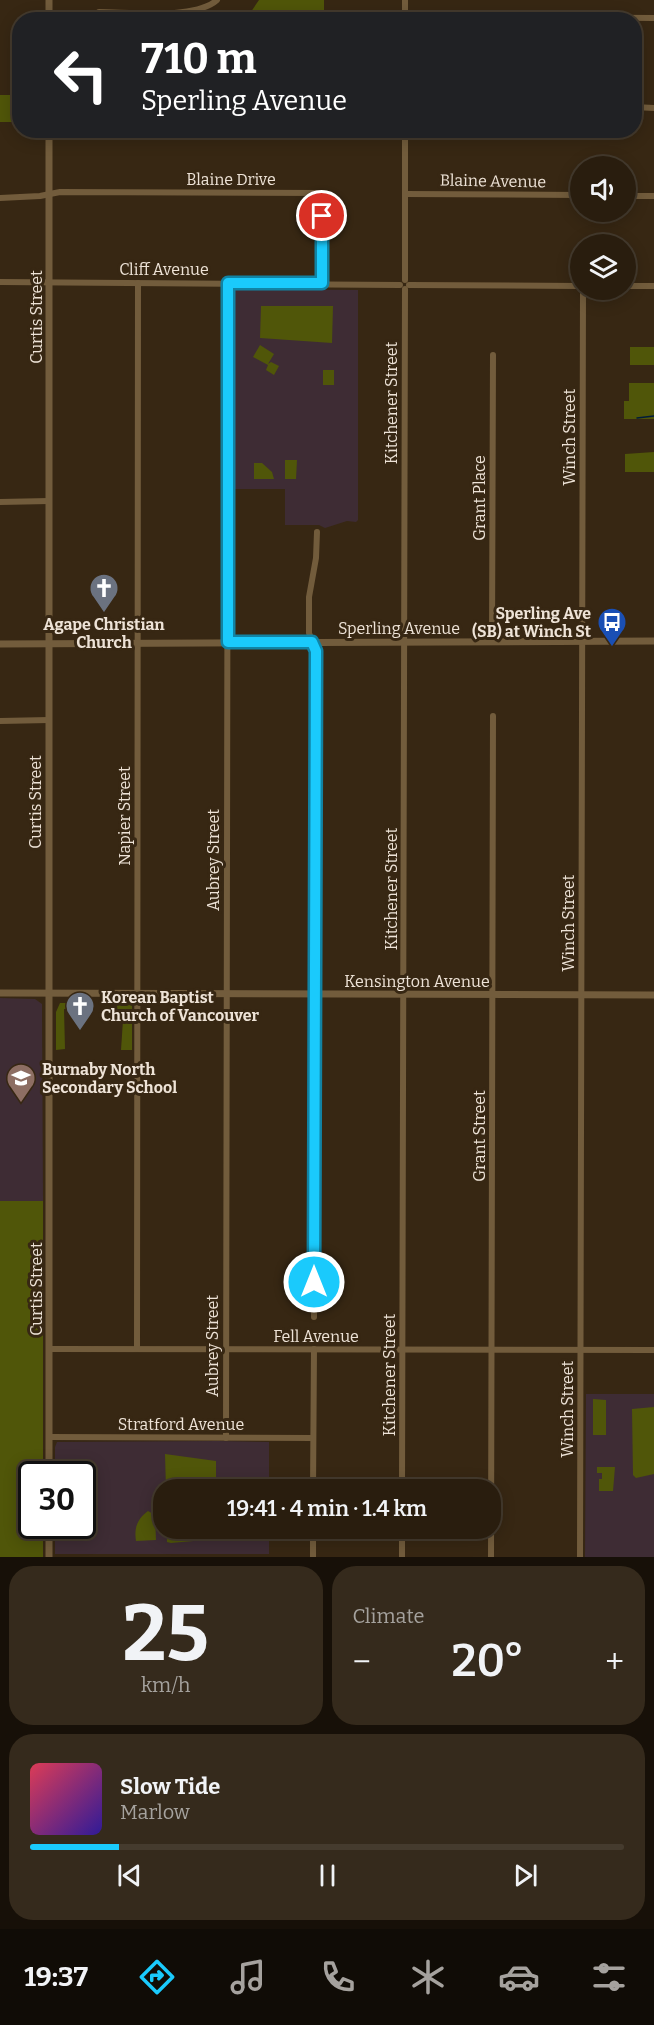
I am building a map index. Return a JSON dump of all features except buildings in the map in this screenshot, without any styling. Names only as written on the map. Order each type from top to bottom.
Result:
[{"type":"street","points":[[99,12],[182,12],[200,10],[217,0]]},
{"type":"street","name":"Curtis Street","points":[[49,138],[49,1461]]},
{"type":"street","name":"Kitchener Street","points":[[402,1479],[405,138]]},
{"type":"street","name":"Blaine Drive","points":[[49,194],[60,192],[323,194],[322,283]]},
{"type":"street","points":[[0,198],[49,194]]},
{"type":"street","name":"Blaine Avenue","points":[[405,194],[570,195]]},
{"type":"street","points":[[636,196],[654,196]]},
{"type":"street","name":"Cliff Avenue","points":[[0,282],[570,285]]},
{"type":"street","name":"Napier Street","points":[[137,1349],[138,283]]},
{"type":"street","name":"Aubrey Street","points":[[226,1438],[228,283]]},
{"type":"street","points":[[636,286],[654,286]]},
{"type":"street","name":"Winch Street","points":[[580,1557],[583,300]]},
{"type":"street","name":"Grant Place","points":[[492,642],[493,355]]},
{"type":"street","points":[[0,502],[49,501]]},
{"type":"street","points":[[314,1317],[316,651],[309,633],[309,607],[317,531]]},
{"type":"street","name":"Sperling Avenue","points":[[0,644],[654,641]]},
{"type":"street","name":"Grant Street","points":[[491,1557],[493,716]]},
{"type":"street","points":[[0,721],[49,720]]},
{"type":"street","name":"Kensington Avenue","points":[[0,993],[654,995]]},
{"type":"street","name":"Fell Avenue","points":[[50,1349],[654,1350]]},
{"type":"street","points":[[313,1479],[314,1350]]},
{"type":"street","name":"Stratford Avenue","points":[[49,1437],[313,1438]]},
{"type":"street","points":[[49,1539],[49,1557]]},
{"type":"street","points":[[313,1539],[313,1557]]},
{"type":"street","points":[[402,1539],[402,1557]]},
{"type":"shaded area","points":[[235,289],[358,290],[358,520],[356,522],[347,521],[325,528],[319,525],[285,525],[285,489],[230,489],[231,293]]},
{"type":"shaded area","name":"Burnaby North Secondary School","points":[[0,998],[35,999],[42,1004],[43,1201],[0,1201]]},
{"type":"shaded area","points":[[586,1394],[654,1394],[654,1557],[585,1557]]},
{"type":"shaded area","points":[[57,1442],[269,1442],[269,1479],[153,1479],[153,1539],[269,1539],[269,1554],[55,1554],[55,1539],[96,1539],[96,1461],[55,1461]]},
{"type":"green space","points":[[259,0],[324,0],[324,12],[251,12]]},
{"type":"green space","points":[[0,95],[12,95],[12,122],[0,122]]},
{"type":"green space","points":[[261,306],[333,306],[332,343],[260,338]]},
{"type":"green space","points":[[260,345],[274,354],[268,364],[271,362],[279,366],[274,375],[266,370],[268,365],[253,357]]},
{"type":"green space","points":[[630,347],[654,347],[654,365],[630,365]]},
{"type":"green space","points":[[323,370],[334,370],[334,385],[323,385]]},
{"type":"green space","points":[[629,383],[654,383],[654,419],[624,419],[624,401],[629,401]]},
{"type":"green space","points":[[654,452],[654,472],[625,472],[625,454]]},
{"type":"green space","points":[[285,460],[297,460],[296,479],[285,479]]},
{"type":"green space","points":[[254,463],[262,463],[272,472],[274,479],[254,479]]},
{"type":"green space","points":[[60,1003],[82,1003],[82,1012],[76,1012],[76,1009],[64,1009],[65,1049],[56,1050],[56,1012]]},
{"type":"green space","points":[[105,1003],[132,1003],[132,1014],[121,1014],[121,1009],[105,1009]]},
{"type":"green space","points":[[123,1020],[132,1020],[132,1050],[121,1050]]},
{"type":"green space","points":[[0,1201],[43,1201],[43,1461],[18,1461],[18,1539],[43,1539],[43,1557],[0,1557]]},
{"type":"green space","points":[[593,1399],[606,1400],[606,1435],[593,1435]]},
{"type":"green space","points":[[654,1407],[654,1474],[636,1478],[633,1475],[632,1409]]},
{"type":"green space","points":[[165,1454],[216,1461],[216,1479],[166,1479]]},
{"type":"green space","points":[[597,1467],[615,1467],[613,1491],[599,1491],[599,1479],[602,1479],[602,1473],[597,1473]]},
{"type":"green space","points":[[148,1511],[153,1514],[153,1539],[156,1540],[136,1541],[135,1532],[141,1517]]},
{"type":"green space","points":[[167,1539],[216,1539],[171,1543],[167,1542]]},
{"type":"waterway","points":[[637,418],[654,416]]},
{"type":"place","name":"Agape Christian Church","points":[[104,614]]},
{"type":"place","name":"Sperling Ave (SB) at Winch St","points":[[612,648]]},
{"type":"place","name":"Korean Baptist Church of Vancouver","points":[[80,1032]]},
{"type":"place","name":"Burnaby North Secondary School","points":[[21,1104]]},
{"type":"route","points":[[314,1282],[316,651],[312,642],[228,642],[228,283],[322,283],[322,216]]}]
